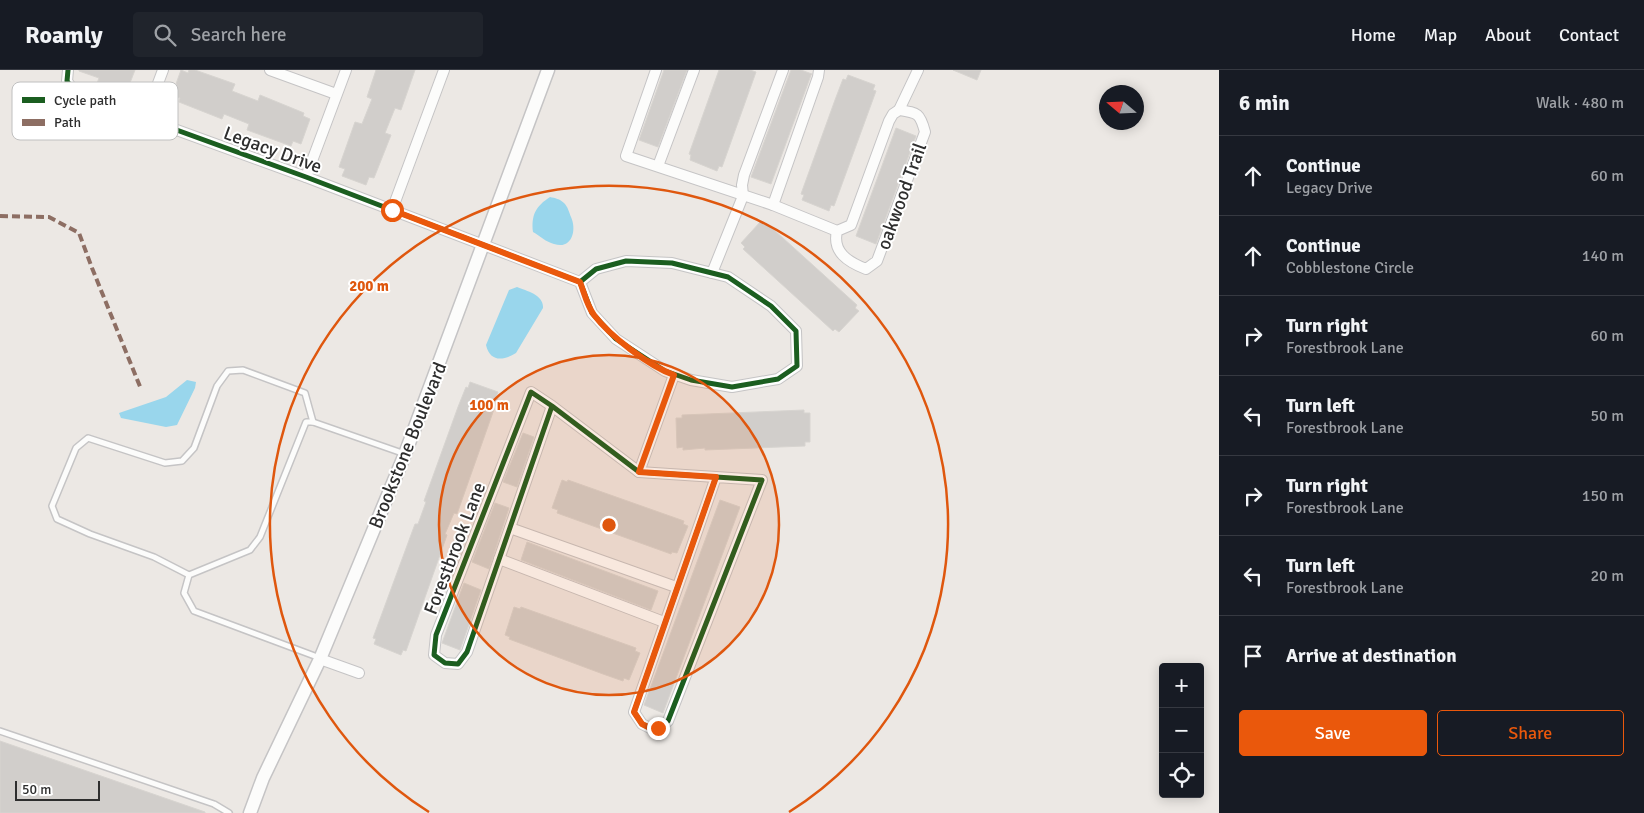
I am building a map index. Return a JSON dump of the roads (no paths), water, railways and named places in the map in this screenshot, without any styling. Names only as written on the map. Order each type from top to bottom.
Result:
[{"type":"street","points":[[158,82],[163,70]]},
{"type":"street","points":[[270,70],[336,94]]},
{"type":"street","name":"Legacy Drive","points":[[306,177],[346,70]]},
{"type":"street","points":[[392,210],[444,70]]},
{"type":"street","name":"Brookstone Boulevard","points":[[250,813],[263,778],[320,658],[405,454],[548,70]]},
{"type":"street","points":[[656,70],[626,156],[773,205],[837,230]]},
{"type":"street","points":[[658,166],[694,70]]},
{"type":"street","points":[[712,273],[743,196],[742,185],[744,175],[783,70]]},
{"type":"street","points":[[773,205],[819,70]]},
{"type":"street","name":"oakwood Trail","points":[[899,110],[915,113],[921,118],[925,132],[877,261],[866,269],[852,264],[838,250],[835,240],[837,230],[851,225],[889,121],[893,114],[899,110],[918,70]]},
{"type":"street","name":"Legacy Drive","points":[[178,130],[580,282]]},
{"type":"street","points":[[626,261],[672,263],[712,273],[728,277],[771,306],[796,331],[797,366],[778,379],[732,387],[674,375],[616,339],[592,313],[580,282],[596,269],[626,261]]},
{"type":"street","points":[[674,375],[639,472],[716,477],[762,480],[668,722],[652,729],[642,724],[634,712],[676,587],[716,477]]},
{"type":"street","name":"Forestbrook Lane","points":[[552,406],[467,652],[458,664],[445,663],[434,655],[436,635],[531,392],[552,406],[639,472]]},
{"type":"street","points":[[510,528],[676,587]]},
{"type":"street","points":[[499,559],[664,622]]},
{"type":"street","points":[[320,658],[359,673]]},
{"type":"lane","points":[[313,422],[305,394],[243,370],[228,371],[217,386],[194,448],[182,461],[165,463],[88,438],[76,448],[52,506],[57,519],[90,534],[154,557],[189,575],[250,550],[260,537],[306,422],[313,422],[405,454]]},
{"type":"lane","points":[[189,575],[184,593],[194,611],[320,658]]},
{"type":"lane","points":[[0,731],[214,804],[229,813]]},
{"type":"water","points":[[550,197],[564,203],[573,222],[572,238],[565,244],[551,243],[533,232],[534,216],[541,204]]},
{"type":"water","points":[[517,287],[538,297],[543,304],[543,308],[516,353],[506,358],[494,357],[488,351],[486,345],[509,290]]},
{"type":"water","points":[[187,380],[196,382],[195,388],[177,425],[166,427],[121,418],[119,413],[166,397]]}]
